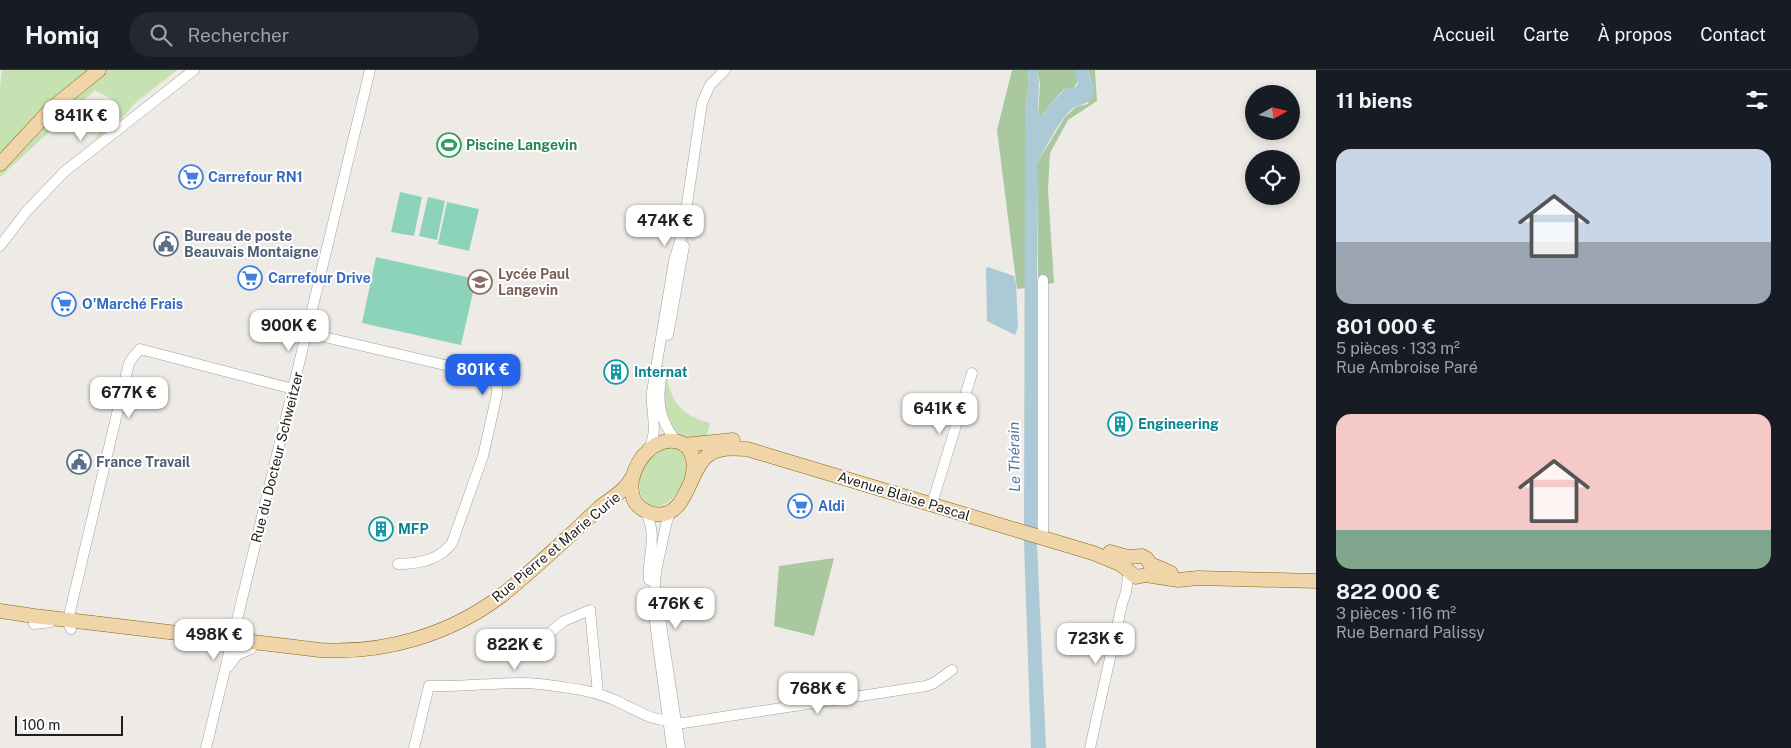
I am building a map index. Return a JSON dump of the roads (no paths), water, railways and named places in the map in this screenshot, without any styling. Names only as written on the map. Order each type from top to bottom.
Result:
[{"type":"main road","points":[[0,164],[52,108],[99,70]]},
{"type":"main road","name":"Avenue Blaise Pascal","points":[[649,448],[662,441],[680,443],[723,440],[742,441],[786,452],[933,501]]},
{"type":"main road","name":"Avenue Blaise Pascal","points":[[680,443],[690,451],[693,461],[691,482]]},
{"type":"main road","points":[[649,448],[634,473],[631,489],[633,497],[641,508],[659,514],[672,510]]},
{"type":"main road","name":"Avenue Blaise Pascal","points":[[672,510],[682,499],[701,462],[708,455],[723,449],[741,448],[1120,555],[1130,565],[1135,576],[1146,571],[1174,580],[1198,578],[1315,581]]},
{"type":"main road","name":"Rue Pierre et Marie Curie","points":[[0,611],[70,624],[232,643],[320,650],[352,650],[396,644],[436,632],[473,614],[508,590],[596,511],[623,490],[634,473]]},
{"type":"main road","name":"Rue Pierre et Marie Curie","points":[[232,643],[251,649],[308,655],[356,656],[400,649],[435,639],[468,625],[506,601],[606,510],[621,505],[641,508]]},
{"type":"main road","name":"Avenue Blaise Pascal","points":[[1130,565],[1137,555],[1142,556],[1147,559],[1146,571]]},
{"type":"main road","name":"Rue Pierre et Marie Curie","points":[[0,619],[34,624],[70,624]]},
{"type":"street","points":[[0,246],[26,212],[59,177],[194,70]]},
{"type":"street","name":"Rue du Docteur Schweitzer","points":[[222,682],[370,70]]},
{"type":"street","points":[[649,448],[655,429],[651,404],[653,385],[674,261],[683,231],[702,104],[710,85],[724,70]]},
{"type":"street","name":"Avenue Blaise Pascal","points":[[680,443],[666,426],[661,414],[660,381],[708,105],[714,90],[734,70]]},
{"type":"street","points":[[1041,534],[1043,280]]},
{"type":"street","points":[[307,333],[488,375],[497,384],[483,456],[452,543],[444,551],[429,559],[416,563],[398,564]]},
{"type":"street","points":[[70,624],[130,363],[135,354],[140,349],[293,389]]},
{"type":"street","points":[[933,501],[972,373]]},
{"type":"street","points":[[641,508],[653,531],[649,578],[672,722],[680,748]]},
{"type":"street","points":[[672,510],[666,522],[655,580],[672,722],[672,748]]},
{"type":"street","points":[[1090,748],[1126,592],[1130,565]]},
{"type":"street","points":[[1126,592],[1146,571]]},
{"type":"street","points":[[544,637],[564,621],[590,610],[598,694]]},
{"type":"street","points":[[206,748],[222,682],[232,660],[241,653],[251,649]]},
{"type":"street","points":[[414,748],[429,686],[460,687],[523,683],[577,689],[598,694],[652,718],[672,722],[926,686],[952,670]]},
{"type":"water","points":[[1028,70],[1037,70],[1039,82],[1038,114],[1040,116],[1043,116],[1046,109],[1065,89],[1076,87],[1078,83],[1075,70],[1088,70],[1094,89],[1091,99],[1071,110],[1062,120],[1037,163],[1037,544],[1046,748],[1031,748],[1024,542],[1025,107],[1029,88]]},
{"type":"water","points":[[988,267],[1014,276],[1018,327],[1015,335],[987,321],[986,269]]},
{"type":"place","name":"Piscine Langevin","points":[[449,145]]},
{"type":"place","name":"Carrefour RN1","points":[[191,177]]},
{"type":"place","name":"Bureau de poste Beauvais Montaigne","points":[[166,244]]},
{"type":"place","name":"Carrefour Drive","points":[[250,278]]},
{"type":"place","name":"Lycée Paul Langevin","points":[[480,282]]},
{"type":"place","name":"O'Marché Frais","points":[[64,304]]},
{"type":"place","name":"Internat","points":[[616,372]]},
{"type":"place","name":"Engineering","points":[[1120,424]]},
{"type":"place","name":"France Travail","points":[[79,462]]},
{"type":"place","name":"Aldi","points":[[800,506]]},
{"type":"place","name":"MFP","points":[[381,529]]},
{"type":"water label","name":"Le Thérain","points":[[1014,457]]}]
